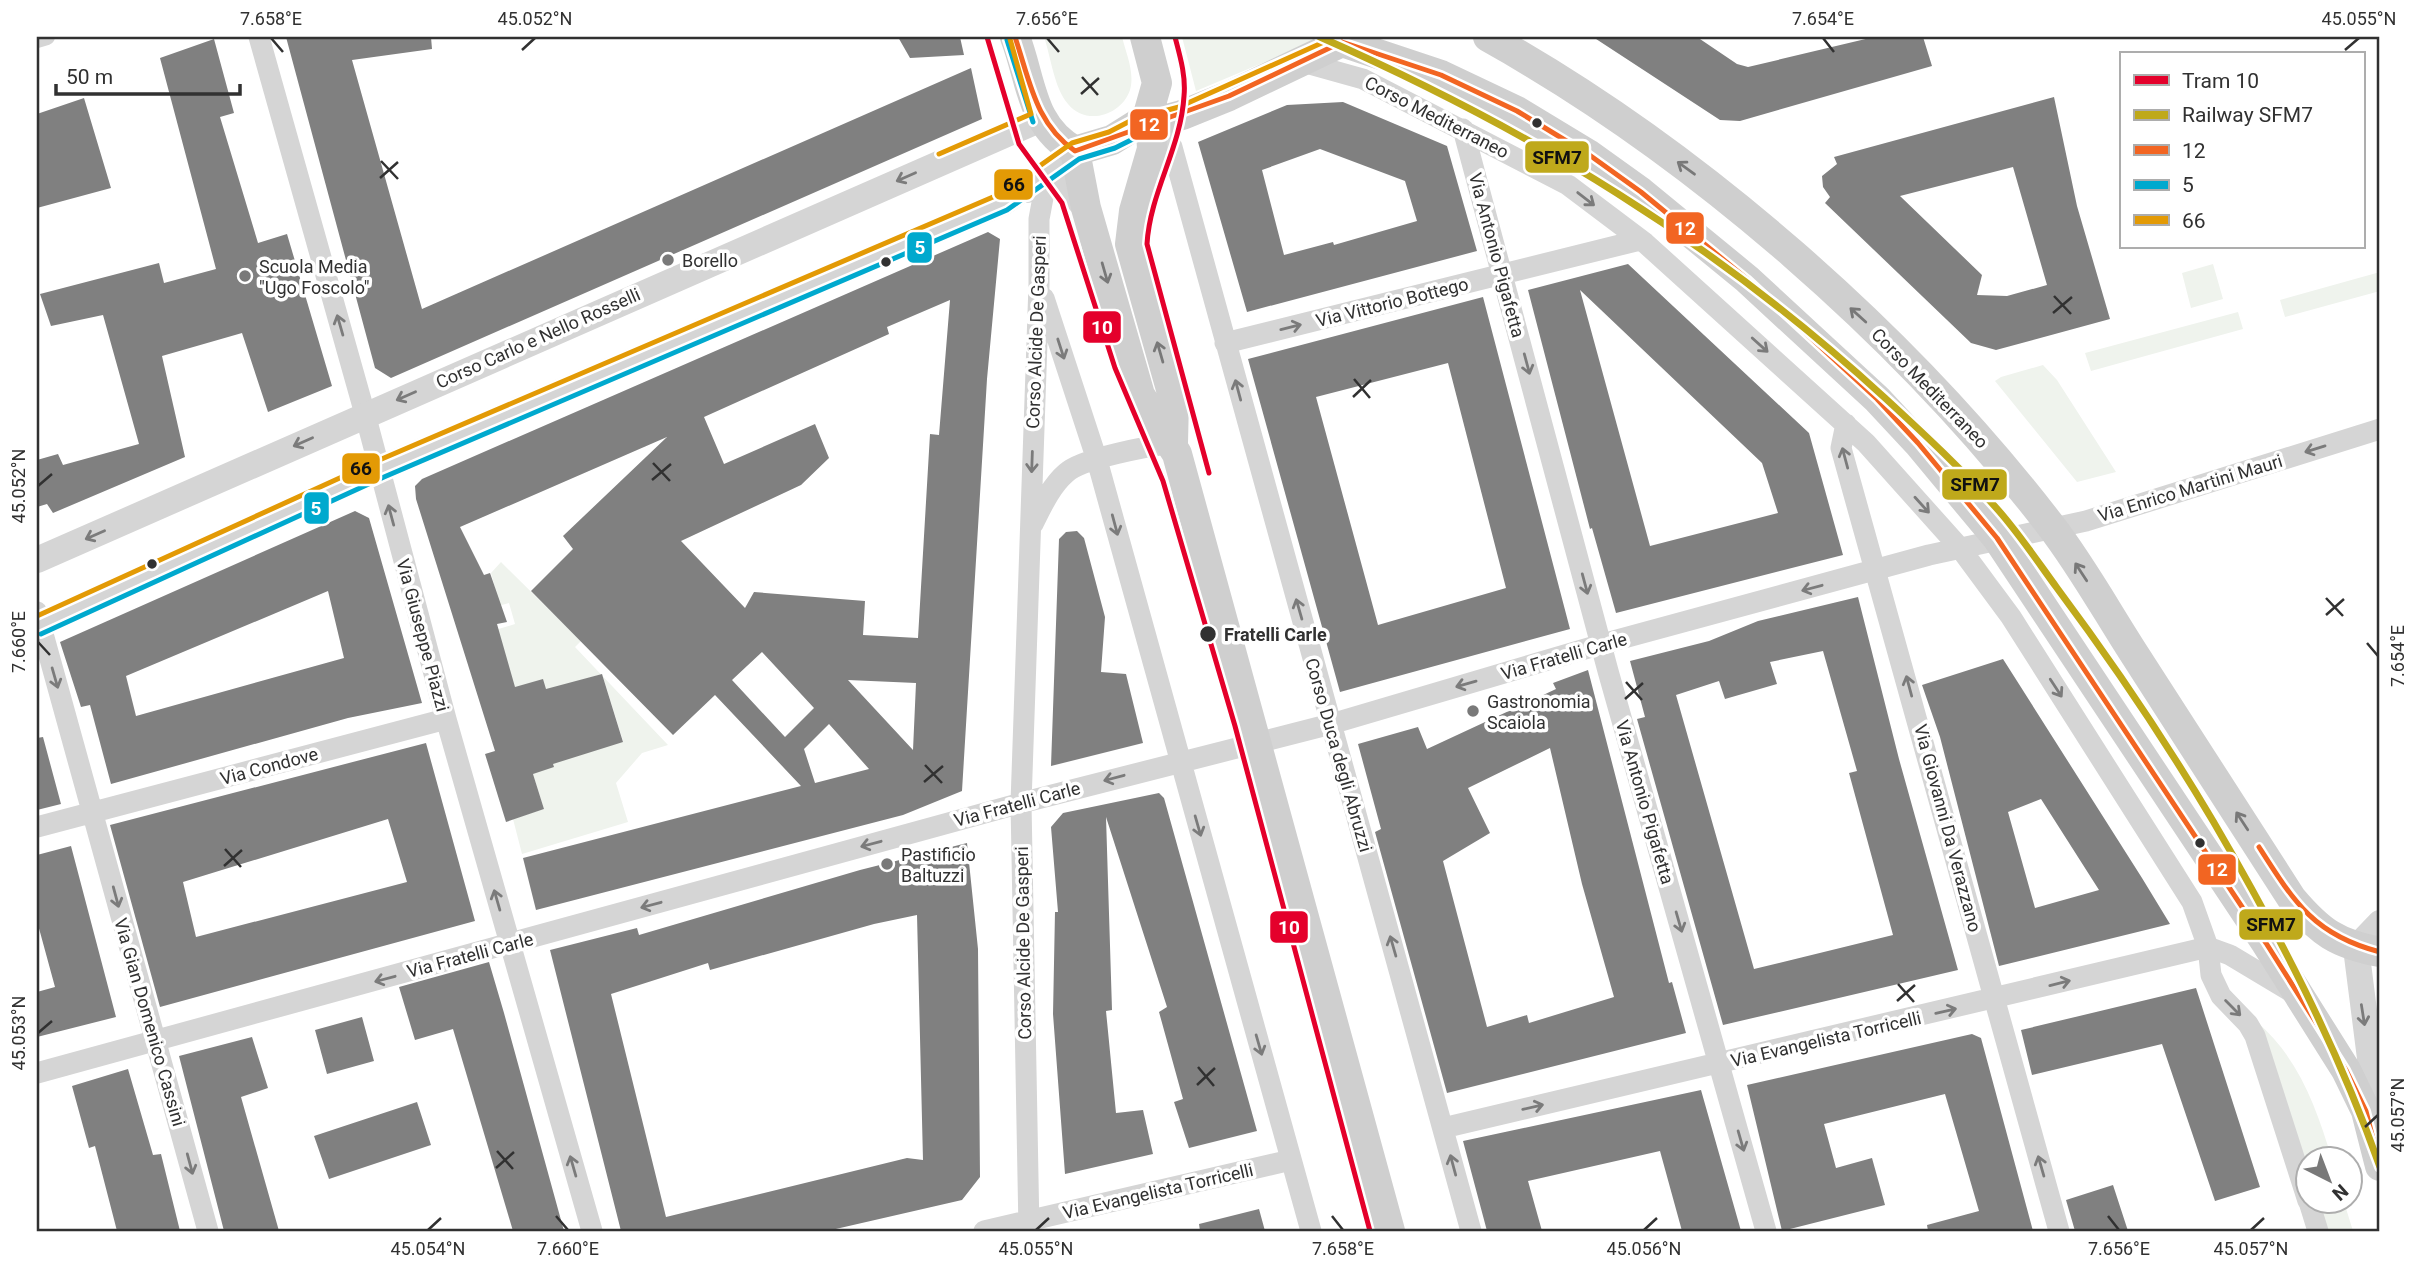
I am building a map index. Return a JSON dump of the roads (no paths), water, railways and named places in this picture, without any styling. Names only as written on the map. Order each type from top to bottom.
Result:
[{"type":"main road","points":[[1145,37],[1157,83],[1156,126],[1134,211],[1130,244],[1174,400],[1173,443],[1258,742],[1390,1231]]},
{"type":"main road","name":"Corso Mediterraneo","points":[[1488,37],[1593,101],[1702,179],[1872,327],[1968,424],[2053,528],[2292,899],[2313,924],[2328,936],[2368,950]]},
{"type":"main road","points":[[1056,136],[1112,140],[1156,126],[1349,39]]},
{"type":"main road","name":"Corso Mediterraneo","points":[[1349,39],[1441,75],[1517,111],[1588,154],[1641,192],[1747,279],[1877,399],[1997,538],[2300,996],[2346,1070],[2366,1111],[2380,1166]]},
{"type":"main road","points":[[1017,40],[1086,208],[1140,395],[1173,443]]},
{"type":"street","points":[[37,40],[47,37]]},
{"type":"street","name":"Via Giuseppe Piazzi","points":[[259,37],[365,414],[446,719],[592,1231]]},
{"type":"street","name":"Corso Mediterraneo","points":[[1302,62],[1363,79],[1568,185],[1640,240],[1846,424],[1959,548],[2011,617],[2192,902],[2208,947],[2211,975],[2221,996],[2248,1024],[2255,1036],[2294,1155]]},
{"type":"street","name":"Corso Duca degli Abruzzi","points":[[1156,126],[1172,146],[1471,1231]]},
{"type":"street","name":"Via Antonio Pigafetta","points":[[1464,129],[1602,644],[1766,1231]]},
{"type":"street","points":[[1039,181],[1056,136]]},
{"type":"street","name":"Corso Carlo e Nello Rosselli","points":[[37,560],[365,414],[1056,136]]},
{"type":"street","points":[[38,621],[1039,181],[1075,195],[1086,208]]},
{"type":"street","name":"Corso Alcide De Gasperi","points":[[1028,1226],[1021,803],[1039,284],[1039,181]]},
{"type":"street","name":"Via Vittorio Bottego","points":[[1225,343],[1640,240]]},
{"type":"street","points":[[1039,284],[1097,460],[1311,1231]]},
{"type":"street","name":"Via Giovanni Da Verazzano","points":[[1846,424],[1841,448],[1878,570],[2059,1231]]},
{"type":"street","name":"Via Enrico Martini Mauri","points":[[1997,538],[2053,528],[2380,429]]},
{"type":"street","name":"Corso Alcide De Gasperi","points":[[1030,528],[1049,494],[1068,470],[1097,460],[1173,443]]},
{"type":"street","name":"Via Fratelli Carle","points":[[37,1073],[156,1043],[1021,803],[1331,724],[1602,644],[1997,538]]},
{"type":"street","name":"Via Gian Domenico Cassini","points":[[38,621],[208,1231]]},
{"type":"street","name":"Via Condove","points":[[92,813],[446,719]]},
{"type":"street","points":[[37,827],[92,813]]},
{"type":"street","points":[[2366,1111],[2370,1058],[2368,950],[2380,923]]},
{"type":"street","name":"Corso Mediterraneo","points":[[2208,947],[2230,955],[2300,996]]},
{"type":"street","name":"Via Evangelista Torricelli","points":[[1443,1128],[2208,947]]},
{"type":"street","name":"Via Evangelista Torricelli","points":[[984,1231],[1028,1226],[1292,1160]]},
{"type":"tram line","name":"10","points":[[987,37],[1019,144],[1062,203],[1115,368],[1163,481],[1235,726],[1370,1231]]},
{"type":"tram line","name":"10","points":[[1175,37],[1184,81],[1182,115],[1154,206],[1147,244],[1209,473]]},
{"type":"rail line","name":"SFM7","points":[[1320,37],[1398,73],[1546,151],[1687,239],[1820,341],[1914,425],[1986,496],[2022,539],[2098,645],[2157,731],[2213,821],[2305,990],[2345,1078],[2380,1167]]},
{"type":"place","name":"Borello","points":[[668,260]]},
{"type":"place","name":"Scuola Media \"Ugo Foscolo\"","points":[[245,276]]},
{"type":"place","name":"Fratelli Carle","points":[[1208,634]]},
{"type":"place","name":"Gastronomia Scaiola","points":[[1473,711]]},
{"type":"place","name":"Pastificio Baltuzzi","points":[[887,864]]}]
